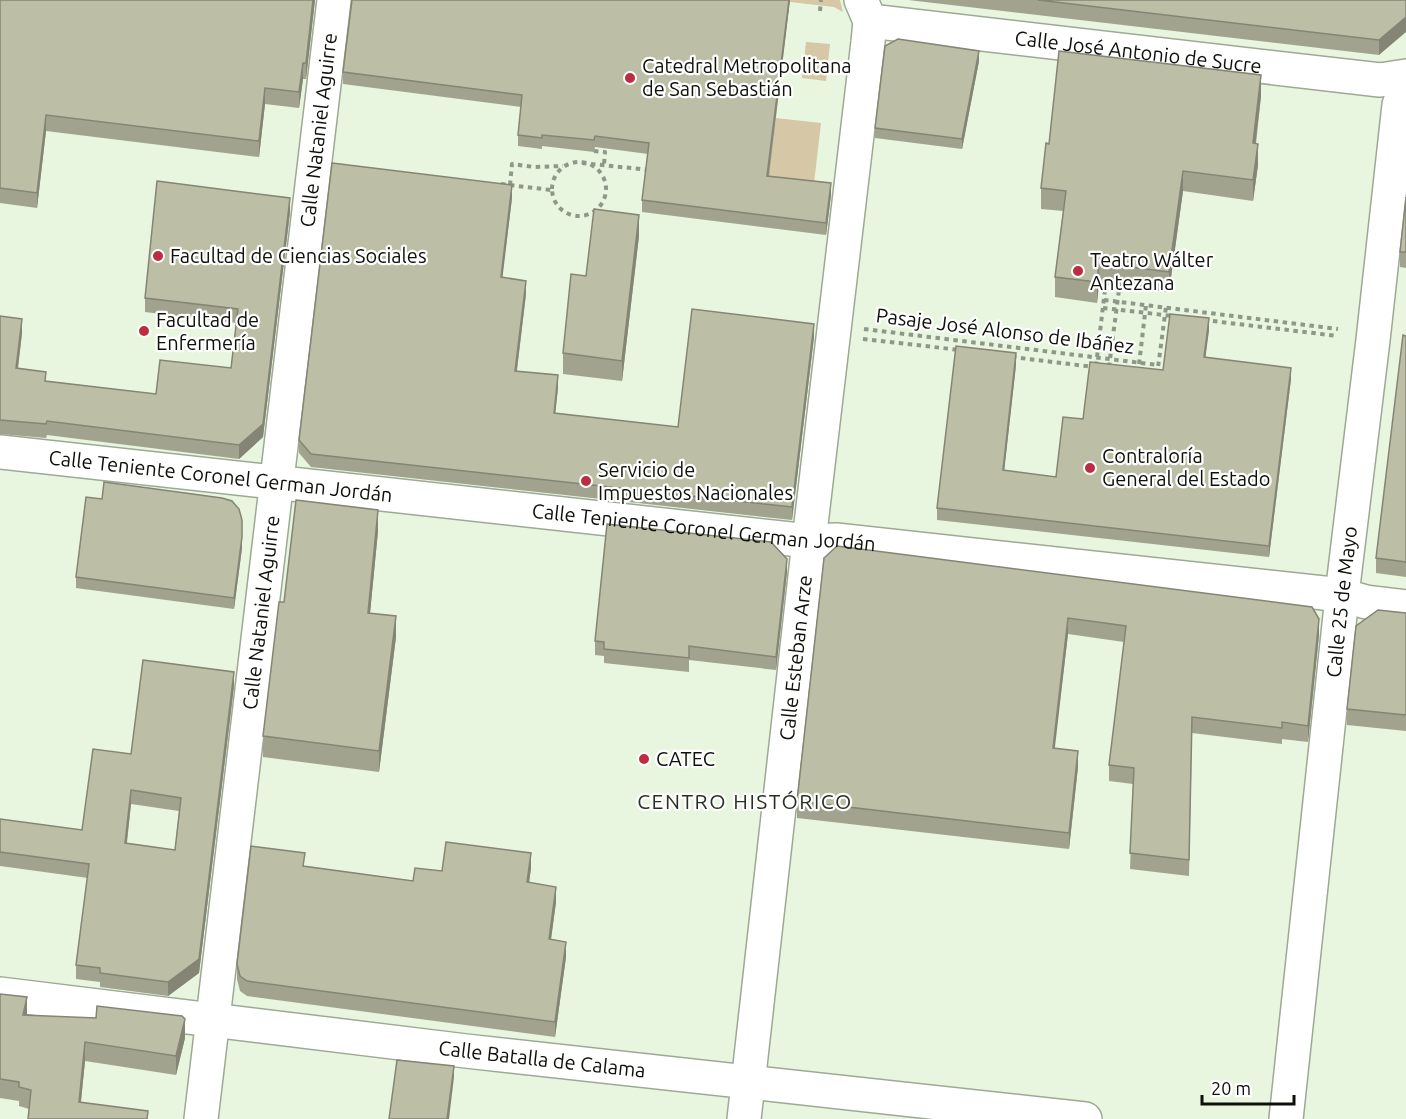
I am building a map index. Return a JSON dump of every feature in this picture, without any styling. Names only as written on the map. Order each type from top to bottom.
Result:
[{"type":"street","name":"Calle Nataniel Aguirre","points":[[201,1119],[334,0]]},
{"type":"street","name":"Calle José Antonio de Sucre","points":[[866,10],[1369,79],[1380,80],[1406,76]]},
{"type":"street","name":"Calle Esteban Arze","points":[[744,1119],[866,10]]},
{"type":"street","name":"Calle 25 de Mayo","points":[[1286,1119],[1342,595],[1399,105],[1406,86]]},
{"type":"street","name":"Calle Teniente Coronel German Jordán","points":[[0,452],[808,542],[836,540],[1342,595],[1366,602],[1406,607]]},
{"type":"street","name":"Calle Batalla de Calama","points":[[0,994],[213,1022],[1085,1119]]},
{"type":"path","points":[[820,11],[821,0]]},
{"type":"path","points":[[594,151],[605,152],[604,165]]},
{"type":"path","points":[[564,166],[557,172],[551,190],[558,207],[565,213],[582,217],[598,209],[605,194],[603,177],[590,165],[582,163]]},
{"type":"path","points":[[510,185],[512,164],[564,166],[582,163],[660,171]]},
{"type":"path","points":[[498,184],[551,190]]},
{"type":"path","points":[[1096,367],[1107,276]]},
{"type":"path","points":[[1109,368],[1120,278]]},
{"type":"path","points":[[1104,300],[1338,329]]},
{"type":"path","points":[[1137,383],[1146,305]]},
{"type":"path","points":[[1155,386],[1166,307]]},
{"type":"path","name":"Pasaje José Alonso de Ibáñez","points":[[1103,308],[1177,316]]},
{"type":"path","points":[[1200,319],[1338,336]]},
{"type":"path","name":"Pasaje José Alonso de Ibáñez","points":[[856,328],[1158,365]]},
{"type":"path","name":"Pasaje José Alonso de Ibáñez","points":[[854,338],[960,351]]},
{"type":"path","points":[[984,353],[985,344]]},
{"type":"path","name":"Pasaje José Alonso de Ibáñez","points":[[1006,356],[1119,369]]},
{"type":"path","name":"Pasaje José Alonso de Ibáñez","points":[[1128,371],[1157,374]]},
{"type":"shaded area","points":[[773,0],[840,0],[843,12],[834,7]]},
{"type":"shaded area","points":[[806,42],[830,44],[826,81],[802,78]]},
{"type":"shaded area","points":[[776,118],[821,123],[814,183],[768,177]]},
{"type":"building","points":[[0,0],[313,0],[306,63],[303,63],[299,92],[265,88],[259,141],[46,115],[37,193],[0,188]]},
{"type":"building","name":"Catedral Metropolitana de San Sebastián","points":[[352,0],[789,0],[767,176],[831,183],[826,223],[642,200],[649,143],[595,136],[594,140],[518,135],[522,95],[343,72]]},
{"type":"building","points":[[1038,0],[1406,0],[1406,17],[1379,40]]},
{"type":"building","points":[[898,39],[979,51],[962,139],[875,128],[885,46]]},
{"type":"building","points":[[1059,51],[1261,75],[1253,143],[1258,144],[1253,180],[1183,171],[1169,272],[1099,263],[1097,282],[1055,277],[1066,191],[1041,188],[1046,143],[1049,144]]},
{"type":"building","points":[[332,163],[512,185],[501,277],[526,281],[515,371],[558,375],[554,413],[678,427],[692,309],[814,324],[792,507],[311,454],[299,440]]},
{"type":"building","points":[[157,181],[290,198],[263,424],[239,445],[47,421],[46,424],[0,420],[0,316],[22,319],[16,368],[46,372],[45,381],[156,394],[160,360],[231,368],[238,309],[145,298]]},
{"type":"building","points":[[1406,197],[1406,252],[1400,252]]},
{"type":"building","points":[[594,209],[639,215],[622,361],[563,353],[571,274],[586,276]]},
{"type":"building","points":[[1170,314],[1209,318],[1204,357],[1291,368],[1269,546],[937,508],[956,346],[1016,353],[1003,470],[1056,477],[1063,417],[1083,419],[1090,362],[1163,370]]},
{"type":"building","points":[[1403,335],[1406,336],[1406,562],[1376,558]]},
{"type":"building","points":[[104,482],[232,501],[239,509],[242,520],[234,598],[76,577],[86,497],[102,499]]},
{"type":"building","points":[[296,500],[378,510],[368,613],[396,616],[379,751],[263,736],[279,602],[284,602]]},
{"type":"building","points":[[607,524],[771,542],[787,559],[776,657],[689,646],[689,658],[604,649],[604,642],[595,641]]},
{"type":"building","points":[[837,546],[1312,607],[1319,619],[1308,726],[1282,722],[1282,728],[1192,717],[1189,860],[1130,853],[1134,768],[1109,765],[1126,626],[1068,618],[1053,748],[1078,751],[1069,833],[797,801],[824,558]]},
{"type":"building","points":[[1378,610],[1406,613],[1406,715],[1347,709],[1356,626]]},
{"type":"building","points":[[143,660],[234,672],[199,959],[168,982],[100,973],[100,968],[76,965],[89,864],[0,852],[0,819],[82,830],[93,749],[131,754]],"holes":[[[131,790],[181,798],[175,850],[125,843]]]},
{"type":"building","points":[[446,842],[531,853],[527,882],[556,887],[549,939],[566,942],[555,1022],[247,981],[240,976],[237,964],[251,846],[305,853],[303,866],[413,881],[415,868],[442,871]]},
{"type":"building","points":[[0,994],[27,997],[23,1015],[96,1018],[97,1006],[182,1016],[185,1019],[176,1056],[85,1042],[79,1102],[148,1111],[147,1119],[28,1119],[31,1090],[19,1087],[19,1082],[0,1079]]},
{"type":"building","points":[[397,1060],[454,1066],[447,1119],[389,1119]]},
{"type":"place","name":"Catedral Metropolitana de San Sebastián","points":[[630,78]]},
{"type":"place","name":"Facultad de Ciencias Sociales","points":[[158,256]]},
{"type":"place","name":"Teatro Wálter Antezana","points":[[1078,271]]},
{"type":"place","name":"Facultad de Enfermería","points":[[144,331]]},
{"type":"place","name":"Contraloría General del Estado","points":[[1090,468]]},
{"type":"place","name":"Servicio de Impuestos Nacionales","points":[[586,481]]},
{"type":"place","name":"CATEC","points":[[644,759]]},
{"type":"district","name":"CENTRO HISTÓRICO","points":[[745,802]]}]
